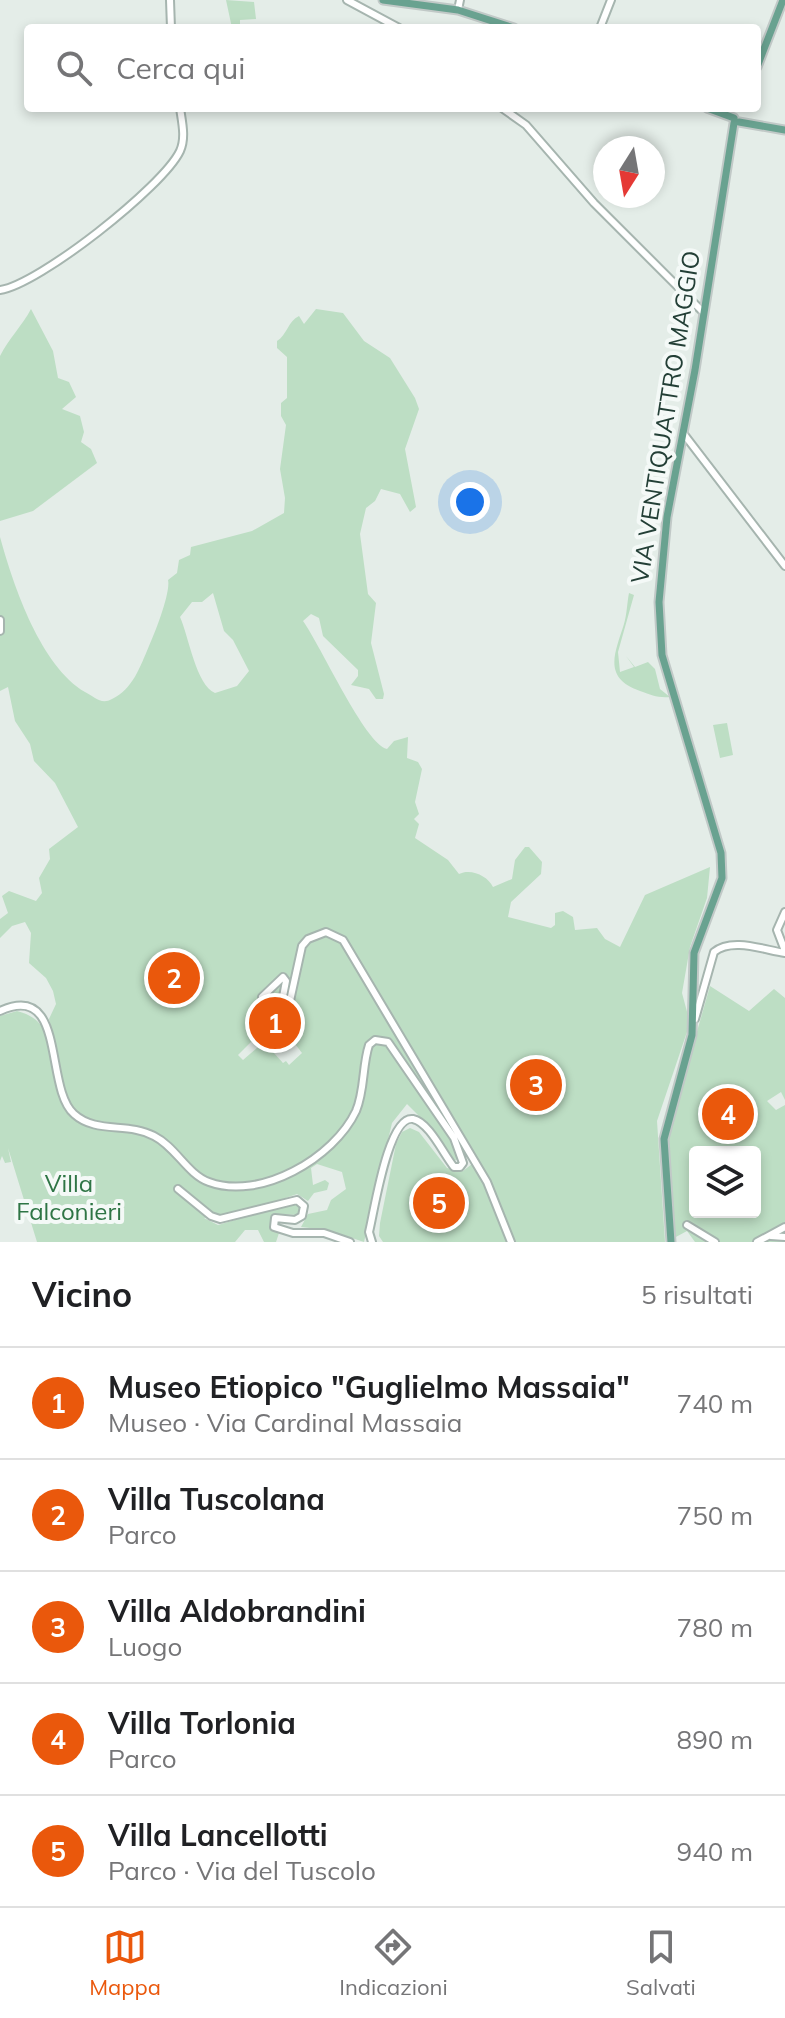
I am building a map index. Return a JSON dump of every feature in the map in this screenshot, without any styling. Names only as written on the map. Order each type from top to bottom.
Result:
[{"type":"main road","points":[[383,0],[458,10],[502,24]]},
{"type":"main road","points":[[761,57],[783,0]]},
{"type":"main road","points":[[716,112],[736,121],[785,130]]},
{"type":"main road","name":"VIA VENTIQUATTRO MAGGIO","points":[[671,1242],[664,1139],[692,1030],[694,953],[722,878],[721,853],[662,655],[659,602],[666,528],[736,121]]},
{"type":"street","points":[[170,0],[171,24]]},
{"type":"street","points":[[458,10],[460,0]]},
{"type":"street","points":[[602,24],[611,0]]},
{"type":"street","points":[[352,1],[392,24]]},
{"type":"street","points":[[0,290],[30,279],[126,211],[171,165],[181,149],[180,112]]},
{"type":"street","points":[[508,112],[526,125],[594,203],[702,311]]},
{"type":"street","points":[[683,433],[785,566]]},
{"type":"street","points":[[0,620],[0,631]]},
{"type":"street","points":[[692,1030],[714,952],[721,945],[733,944],[785,952],[777,930],[785,912]]},
{"type":"street","points":[[262,997],[283,977],[286,981],[281,1007],[289,1009],[302,946],[308,939],[326,932],[343,940],[467,1159]]},
{"type":"street","points":[[692,978],[694,986],[701,987],[706,982]]},
{"type":"street","points":[[0,1011],[15,1006],[31,1009],[48,1023],[63,1101],[73,1113],[100,1127],[134,1128],[153,1135],[210,1182],[243,1187],[269,1184],[293,1172],[339,1134],[355,1112],[367,1049],[380,1039],[390,1046],[467,1159],[487,1182],[511,1242]]},
{"type":"street","points":[[372,1242],[369,1232],[389,1148],[400,1125],[409,1119],[417,1121],[454,1167],[460,1167],[467,1159]]},
{"type":"street","points":[[178,1189],[211,1216],[220,1219],[297,1200],[304,1206],[302,1216],[295,1220],[275,1218],[274,1227],[293,1233],[326,1234],[350,1242]]},
{"type":"street","points":[[687,1225],[715,1242]]},
{"type":"street","points":[[757,1242],[785,1227]]},
{"type":"street","points":[[771,1236],[785,1237]]},
{"type":"green space","points":[[226,0],[254,2],[256,19],[231,24]]},
{"type":"green space","points":[[31,309],[53,351],[58,378],[69,382],[76,397],[62,409],[80,416],[84,432],[81,442],[91,449],[97,463],[33,511],[0,521],[0,356]]},
{"type":"green space","name":"Villa Falconieri","points":[[316,309],[343,313],[364,341],[390,358],[419,409],[405,449],[416,507],[410,512],[400,494],[381,489],[375,501],[366,508],[360,534],[368,594],[376,603],[371,643],[383,699],[376,699],[369,689],[351,685],[358,676],[358,670],[323,636],[319,618],[311,614],[303,621],[356,713],[378,743],[387,749],[394,741],[408,737],[407,758],[418,762],[422,769],[415,802],[419,814],[414,819],[419,824],[415,838],[448,860],[459,874],[479,874],[493,887],[512,879],[515,860],[525,847],[529,847],[542,862],[541,874],[511,902],[508,917],[551,928],[555,925],[555,913],[563,911],[573,917],[575,930],[597,928],[605,939],[620,947],[645,895],[710,867],[707,898],[690,947],[682,993],[690,1023],[657,1121],[665,1242],[514,1242],[475,1154],[439,1108],[454,1135],[458,1159],[454,1161],[431,1128],[407,1104],[392,1123],[364,1242],[328,1230],[301,1227],[308,1214],[327,1210],[331,1200],[346,1189],[342,1172],[317,1164],[311,1168],[313,1185],[325,1180],[329,1183],[327,1190],[314,1193],[308,1201],[297,1194],[254,1209],[204,1218],[218,1225],[295,1202],[300,1205],[298,1215],[278,1214],[271,1218],[271,1230],[279,1233],[276,1242],[264,1242],[258,1230],[245,1230],[235,1242],[37,1242],[8,1148],[11,1162],[5,1163],[2,1156],[0,1161],[0,1016],[17,1011],[34,1018],[44,1029],[58,1057],[49,1019],[56,1004],[53,991],[46,978],[29,963],[31,933],[25,922],[12,926],[0,938],[0,919],[8,913],[2,896],[9,891],[36,901],[42,893],[39,878],[50,859],[49,849],[78,827],[55,783],[34,761],[30,744],[15,721],[8,687],[0,691],[0,537],[21,602],[55,664],[69,680],[98,700],[108,701],[119,695],[131,683],[142,662],[162,613],[168,580],[177,573],[179,560],[190,555],[191,547],[252,531],[284,513],[280,469],[286,425],[281,416],[281,403],[287,398],[287,357],[277,348],[277,341],[295,318],[299,316],[304,324]],"holes":[[[213,593],[224,631],[233,640],[249,671],[237,686],[215,693],[208,688],[198,671],[180,617],[192,602],[202,602]],[[279,1008],[301,1010],[296,1015],[297,1028],[292,1040],[302,1053],[289,1065],[286,1061],[283,1063],[264,1042],[243,1060],[238,1055],[273,1020],[271,1014]]]},
{"type":"green space","points":[[629,593],[634,595],[618,652],[620,672],[634,667],[626,656],[635,667],[648,662],[655,669],[660,689],[670,697],[655,696],[628,686],[616,672],[615,655]]},
{"type":"green space","points":[[727,723],[733,755],[720,758],[713,725]]},
{"type":"green space","points":[[710,986],[749,1011],[774,989],[785,998],[785,1100],[781,1092],[767,1101],[776,1110],[785,1105],[785,1242],[695,1242],[687,1231],[674,1238],[666,1140]]},
{"type":"green space","points":[[410,1128],[419,1132],[447,1168],[463,1171],[472,1164],[485,1184],[508,1242],[383,1242],[379,1236],[380,1223],[396,1144],[402,1132]]},
{"type":"place","name":"Villa Tuscolana","points":[[174,978]]},
{"type":"place","name":"Museo Etiopico \"Guglielmo Massaia\"","points":[[275,1023]]},
{"type":"place","name":"Villa Aldobrandini","points":[[536,1085]]},
{"type":"place","name":"Villa Torlonia","points":[[728,1114]]},
{"type":"place","name":"Villa Lancellotti","points":[[439,1203]]}]
